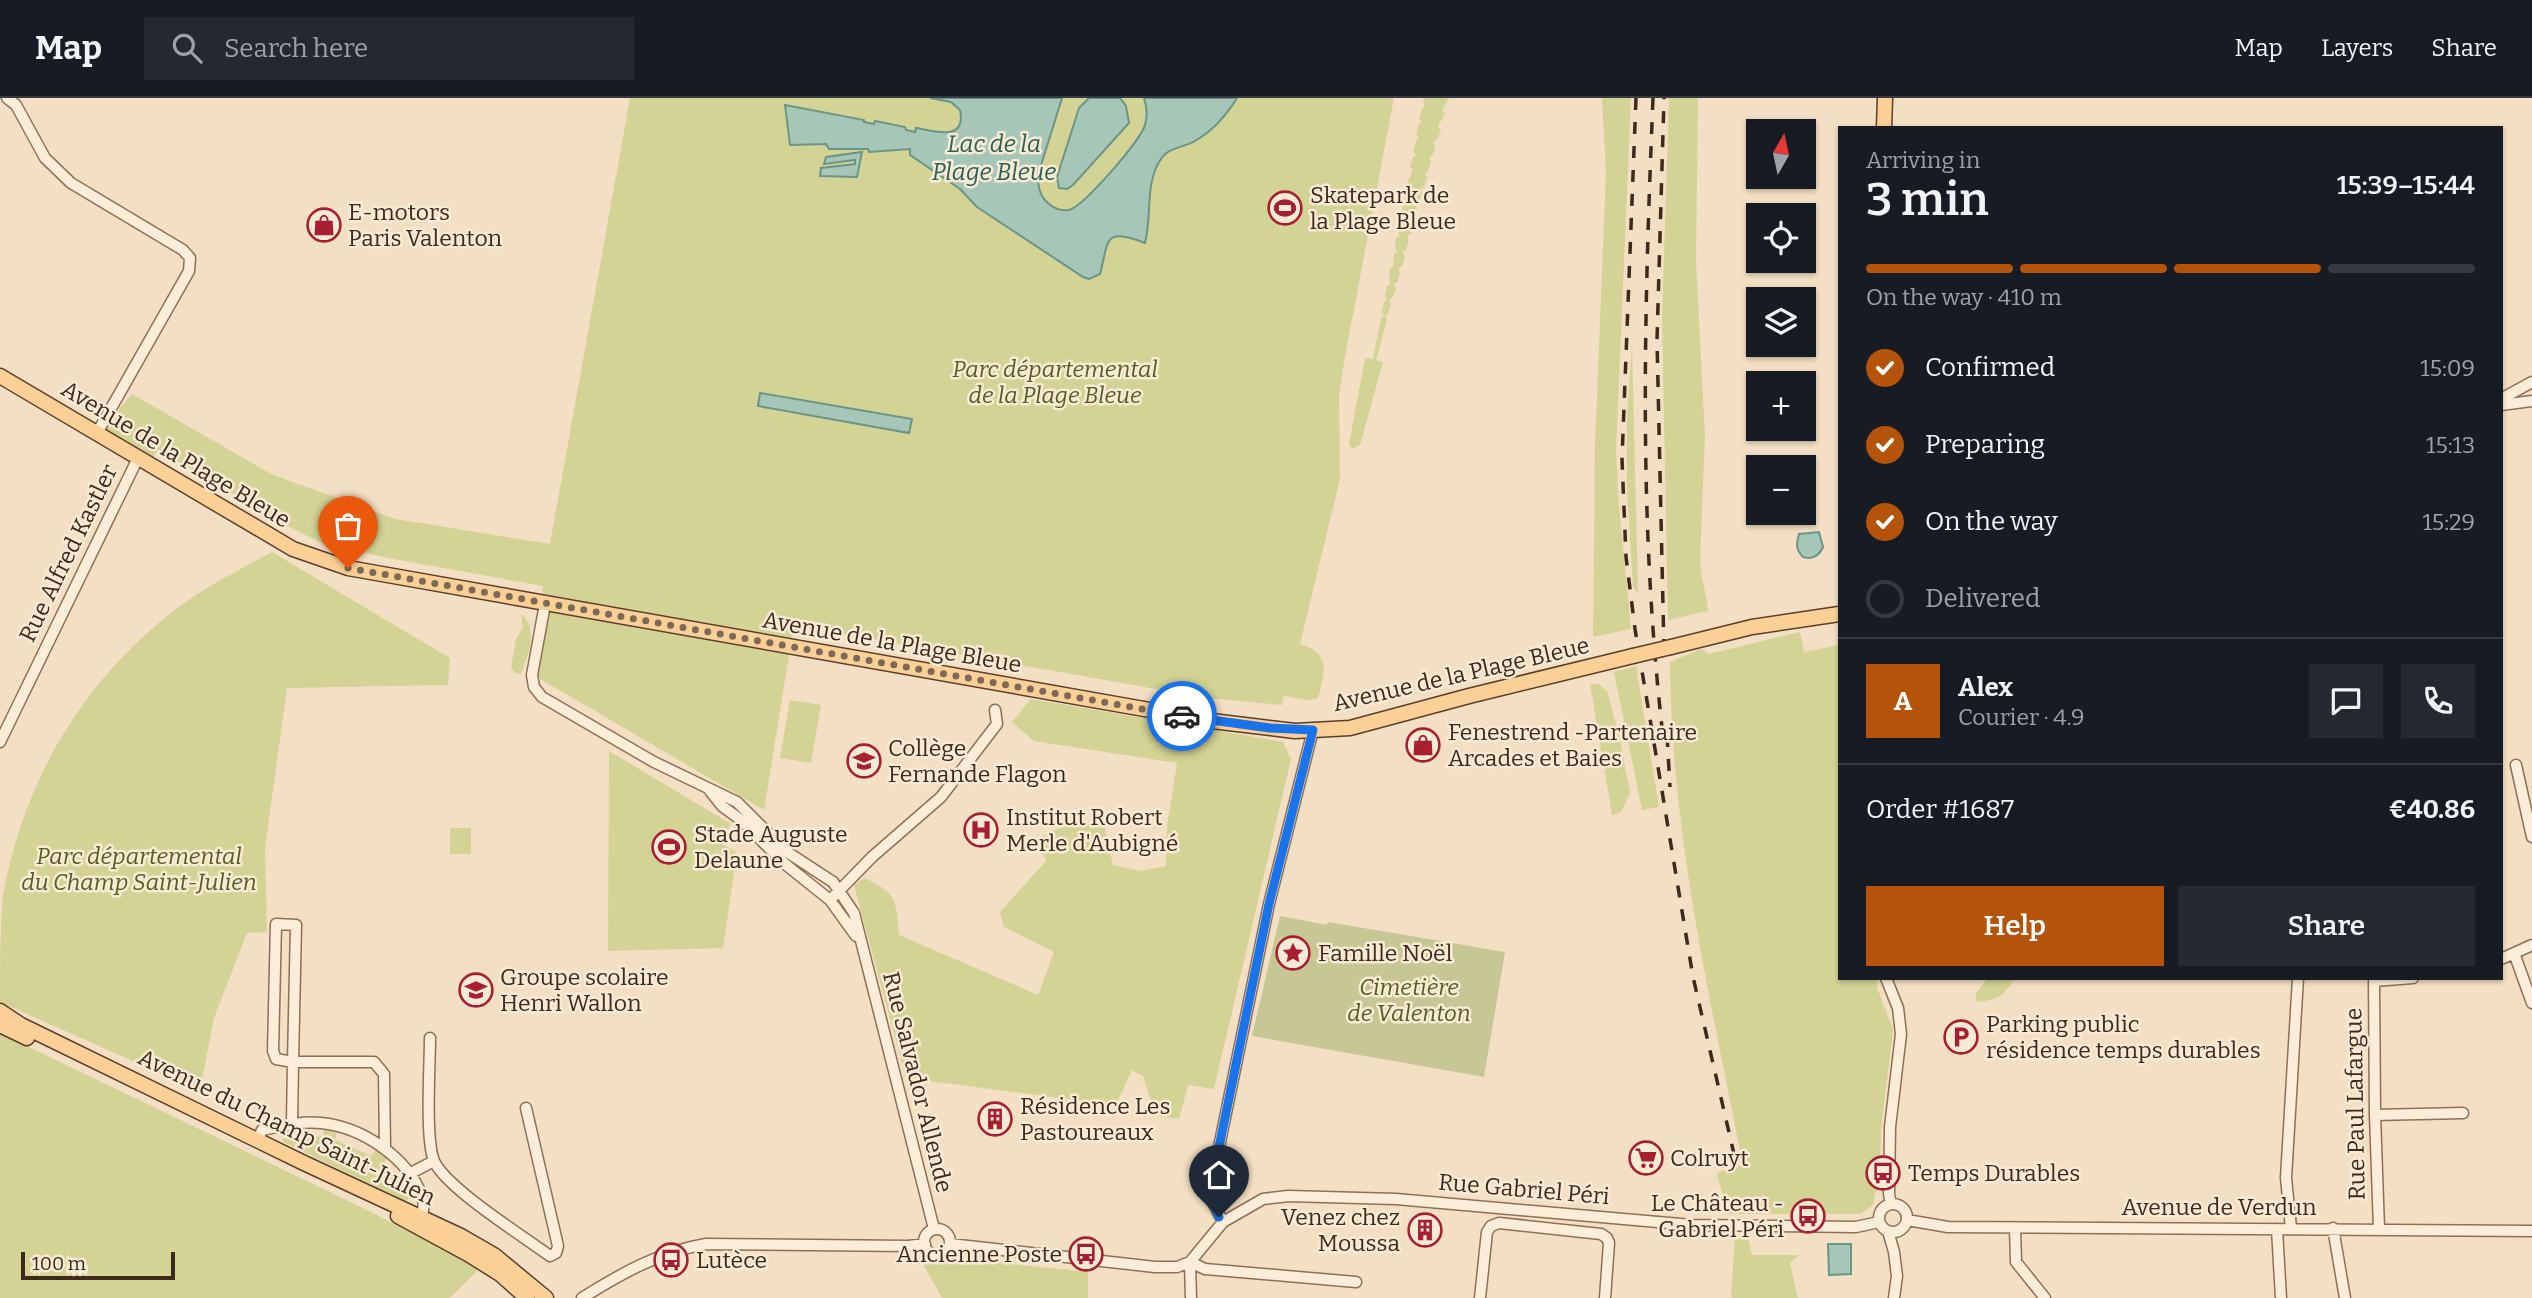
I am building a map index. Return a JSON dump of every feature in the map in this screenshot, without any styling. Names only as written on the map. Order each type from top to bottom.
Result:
[{"type":"main road","points":[[1884,126],[1885,98]]},
{"type":"main road","name":"Avenue de la Plage Bleue","points":[[0,376],[283,543],[314,558],[348,568],[1212,721],[1295,731],[1350,729],[1469,696],[1748,628],[1838,612]]},
{"type":"main road","name":"Avenue du Champ Saint-Julien","points":[[0,1011],[21,1025],[416,1220],[494,1255],[546,1298]]},
{"type":"main road","name":"Avenue du Champ Saint-Julien","points":[[0,1025],[349,1190],[358,1198],[416,1220],[500,1274],[527,1298]]},
{"type":"main road","points":[[258,1140],[261,1147],[275,1157]]},
{"type":"street","points":[[7,98],[16,105],[45,158],[71,183],[183,250],[190,258],[189,271],[97,433]]},
{"type":"street","points":[[2503,398],[2532,382]]},
{"type":"street","points":[[2503,405],[2532,401]]},
{"type":"street","name":"Rue Alfred Kastler","points":[[0,741],[138,458]]},
{"type":"street","name":"Rue Salvador Allende","points":[[545,604],[532,675],[534,687],[542,697],[654,762],[737,802],[787,852],[819,872],[839,889],[854,913],[934,1229]]},
{"type":"street","points":[[830,900],[941,797],[997,724],[995,710]]},
{"type":"street","points":[[1223,1222],[1210,1197],[1211,1186],[1269,904],[1313,730]]},
{"type":"street","points":[[2516,765],[2530,815],[2532,837]]},
{"type":"street","name":"Rue Salvador Allende","points":[[710,791],[722,806],[741,820],[785,864],[830,900],[861,945]]},
{"type":"street","points":[[292,1123],[293,1062],[296,925],[276,924],[273,1051],[276,1059],[293,1062],[374,1062],[384,1074],[385,1148]]},
{"type":"street","points":[[2503,958],[2532,945]]},
{"type":"street","points":[[2514,953],[2532,1003]]},
{"type":"street","points":[[1887,980],[1898,1008],[1901,1034],[1890,1128],[1891,1204]]},
{"type":"street","points":[[2291,1228],[2286,1178],[2298,980]]},
{"type":"street","name":"Rue Paul Lafargue","points":[[2374,980],[2379,1228]]},
{"type":"street","points":[[430,1038],[430,1138],[434,1161],[449,1182],[550,1256],[555,1253],[558,1245],[526,1108]]},
{"type":"street","points":[[2375,1115],[2463,1113]]},
{"type":"street","points":[[258,1140],[262,1130],[292,1123],[323,1123],[355,1133],[385,1148],[409,1174],[424,1199],[416,1220]]},
{"type":"street","points":[[409,1174],[434,1161]]},
{"type":"street","name":"Rue Gabriel Péri","points":[[1190,1262],[1223,1222],[1264,1199],[1288,1196],[1396,1199],[1692,1225],[1856,1227],[1879,1222]]},
{"type":"street","points":[[1888,1231],[1898,1231],[1907,1220],[1905,1210],[1901,1206],[1891,1204],[1882,1208],[1879,1222],[1888,1231],[1894,1252],[1897,1276],[1894,1298]]},
{"type":"street","points":[[1549,1227],[1550,1212]]},
{"type":"street","name":"Avenue de Verdun","points":[[1907,1220],[1948,1227],[2532,1231]]},
{"type":"street","points":[[1480,1298],[1487,1232],[1491,1226],[1499,1223],[1601,1234],[1607,1238],[1609,1244],[1605,1298]]},
{"type":"street","points":[[2015,1228],[2016,1262],[2045,1298]]},
{"type":"street","points":[[2333,1228],[2345,1298]]},
{"type":"street","points":[[934,1229],[946,1232],[950,1244],[946,1252],[937,1255],[929,1251],[925,1244],[927,1235],[934,1229]]},
{"type":"street","points":[[2277,1229],[2281,1298]]},
{"type":"street","points":[[582,1298],[644,1262],[675,1250],[706,1244],[925,1244]]},
{"type":"street","points":[[950,1244],[1154,1267],[1177,1267],[1190,1262],[1205,1269],[1356,1282]]},
{"type":"street","points":[[1190,1262],[1191,1298]]},
{"type":"green space","name":"Parc départemental de la Plage Bleue","points":[[630,98],[1394,98],[1339,396],[1340,479],[1300,644],[1310,648],[1321,658],[1324,672],[1318,698],[1308,700],[1284,696],[1282,705],[1206,698],[794,625],[764,810],[537,677],[538,627],[543,586],[388,558],[322,543],[158,450],[151,459],[106,431],[108,422],[132,394],[271,474],[367,509],[395,519],[550,544]]},
{"type":"green space","points":[[1424,98],[1449,98],[1442,110],[1445,114],[1438,126],[1441,130],[1437,140],[1433,142],[1433,155],[1429,157],[1431,161],[1425,173],[1427,177],[1424,187],[1420,189],[1422,193],[1419,203],[1415,205],[1417,209],[1415,218],[1411,220],[1411,234],[1407,236],[1409,240],[1406,250],[1402,252],[1405,256],[1402,266],[1398,268],[1398,282],[1394,284],[1396,288],[1389,300],[1391,304],[1385,316],[1387,320],[1376,360],[1383,362],[1360,445],[1352,449],[1349,444],[1365,358],[1373,359],[1381,318],[1384,316],[1382,312],[1387,300],[1387,286],[1391,284],[1390,269],[1397,252],[1396,238],[1400,236],[1399,222],[1403,219],[1401,215],[1406,203],[1404,199],[1410,187],[1407,183],[1413,170],[1410,167],[1413,157],[1416,155],[1413,151],[1419,138],[1416,135],[1418,125],[1422,122],[1419,119],[1425,106]]},
{"type":"green space","points":[[1602,98],[1631,98],[1616,451],[1631,629],[1593,637],[1595,446],[1606,172]]},
{"type":"green space","points":[[1669,98],[1698,98],[1696,261],[1705,436],[1700,560],[1708,611],[1668,620],[1662,318]]},
{"type":"green space","points":[[1632,344],[1638,593],[1633,587],[1627,488],[1627,416]]},
{"type":"green space","name":"Parc départemental du Champ Saint-Julien","points":[[272,552],[450,658],[448,685],[287,688],[265,848],[267,932],[247,933],[214,1018],[198,1090],[0,1002],[3,895],[26,811],[43,771],[88,698],[115,665],[146,634],[180,606],[213,584]]},
{"type":"green space","points":[[521,614],[530,626],[531,634],[529,651],[521,674],[515,673],[511,668],[516,639],[523,627]]},
{"type":"green space","points":[[1800,632],[1804,652],[1838,645],[1838,980],[1876,980],[1893,1030],[1881,1130],[1880,1170],[1873,1205],[1860,1214],[1727,1214],[1717,1173],[1743,1165],[1694,915],[1677,789],[1672,726],[1670,662],[1701,649],[1709,654]]},
{"type":"green space","points":[[1636,666],[1659,807],[1642,810],[1614,672]]},
{"type":"green space","points":[[1590,684],[1598,684],[1607,691],[1630,793],[1621,812],[1612,815]]},
{"type":"green space","points":[[1031,699],[1283,742],[1291,759],[1214,1089],[1188,1085],[1179,1119],[1156,1116],[1143,1076],[1132,1070],[1116,1105],[906,1078],[854,885],[865,878],[889,894],[896,906],[899,935],[1038,995],[1054,952],[1004,927],[1000,912],[1046,861],[1037,839],[1059,828],[1103,822],[1113,865],[1141,871],[1166,866],[1167,827],[1177,763],[1034,741],[1012,722]]},
{"type":"green space","points":[[790,700],[821,705],[811,763],[780,758]]},
{"type":"green space","name":"Stade Auguste Delaune","points":[[609,751],[731,824],[720,843],[737,852],[723,948],[608,951]]},
{"type":"green space","points":[[450,828],[471,828],[471,854],[450,854]]},
{"type":"green space","name":"Cimetière de Valenton","points":[[1280,916],[1505,952],[1484,1077],[1252,1036]]},
{"type":"green space","points":[[1986,980],[2014,980],[2000,996],[1990,1000],[1976,1002],[1976,993]]},
{"type":"green space","points":[[0,1033],[365,1209],[480,1268],[450,1298],[0,1298]]},
{"type":"green space","points":[[324,1129],[337,1131],[335,1140],[371,1156],[376,1150],[387,1158],[383,1165],[409,1199],[406,1201],[283,1142],[282,1139],[306,1135],[323,1137]]},
{"type":"green space","points":[[1735,1237],[1749,1240],[1752,1255],[1799,1255],[1790,1263],[1798,1298],[1733,1298]]},
{"type":"green space","points":[[919,1257],[924,1263],[955,1258],[1088,1272],[1088,1298],[942,1298]]},
{"type":"water","name":"Lac de la Plage Bleue","points":[[930,98],[1062,98],[1038,179],[1040,191],[1046,201],[1061,210],[1069,210],[1087,197],[1134,144],[1146,121],[1144,98],[1237,98],[1224,117],[1208,132],[1190,144],[1171,150],[1159,162],[1150,191],[1145,243],[1121,236],[1114,237],[1107,246],[1100,274],[1089,279],[977,207],[960,189],[910,155],[910,149],[869,152],[868,149],[829,149],[826,144],[790,145],[785,105],[874,124],[875,121],[905,127],[906,130],[915,132],[916,128],[948,132],[959,127],[960,110],[951,102]]},
{"type":"water","points":[[1089,98],[1120,98],[1126,106],[1129,123],[1073,185],[1067,189],[1059,188],[1057,177],[1079,108]]},
{"type":"water","points":[[862,152],[857,177],[820,176],[821,168],[855,164],[855,160],[824,164],[826,157]]},
{"type":"water","points":[[760,393],[912,419],[909,433],[758,406]]},
{"type":"water","points":[[1819,532],[1823,547],[1818,555],[1813,558],[1803,557],[1797,547],[1799,534]]},
{"type":"water","points":[[1828,1244],[1851,1244],[1851,1274],[1829,1275]]},
{"type":"railway","points":[[1636,98],[1622,459],[1626,557],[1635,629],[1693,977],[1737,1167]]},
{"type":"railway","points":[[1653,98],[1645,422],[1650,582],[1664,745]]},
{"type":"railway","points":[[1664,98],[1657,340],[1664,651]]},
{"type":"railway","points":[[1667,735],[1670,787]]},
{"type":"way so far","points":[[348,568],[1182,716]]},
{"type":"place","name":"Skatepark de la Plage Bleue","points":[[1285,208]]},
{"type":"place","name":"E-motors Paris Valenton","points":[[324,225]]},
{"type":"place","name":"Fenestrend -Partenaire Arcades et Baies","points":[[1423,745]]},
{"type":"place","name":"Collège Fernande Flagon","points":[[864,761]]},
{"type":"place","name":"Institut Robert Merle d'Aubigné","points":[[981,830]]},
{"type":"place","name":"Stade Auguste Delaune","points":[[669,847]]},
{"type":"place","name":"Famille Noël","points":[[1293,953]]},
{"type":"place","name":"Groupe scolaire Henri Wallon","points":[[476,990]]},
{"type":"place","name":"Parking public résidence temps durables","points":[[1961,1037]]},
{"type":"place","name":"Résidence Les Pastoureaux","points":[[995,1119]]},
{"type":"place","name":"Colruyt","points":[[1646,1158]]},
{"type":"place","name":"Temps Durables","points":[[1883,1173]]},
{"type":"place","name":"Le Château - Gabriel Péri","points":[[1808,1216]]},
{"type":"place","name":"Venez chez Moussa","points":[[1425,1230]]},
{"type":"place","name":"Ancienne Poste","points":[[1086,1254]]},
{"type":"place","name":"Lutèce","points":[[671,1260]]},
{"type":"route","points":[[1182,716],[1295,731],[1313,730],[1269,904],[1211,1186],[1210,1197],[1219,1217]]}]
